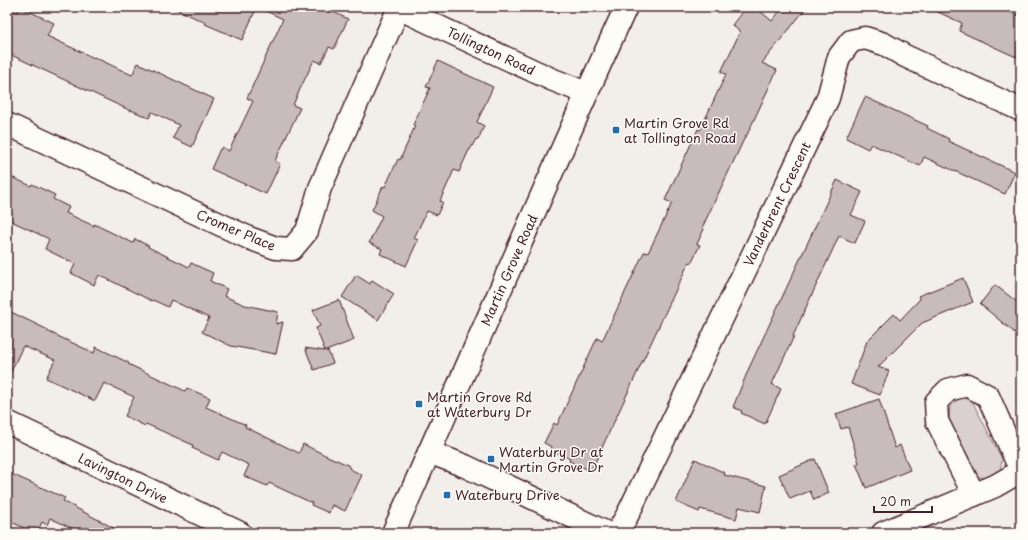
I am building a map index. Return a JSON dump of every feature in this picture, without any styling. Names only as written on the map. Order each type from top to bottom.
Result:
[{"type":"street","name":"Martin Grove Road","points":[[393,533],[586,93],[626,7]]},
{"type":"street","name":"Tollington Road","points":[[398,8],[551,79],[586,93]]},
{"type":"street","name":"Cromer Place","points":[[7,124],[249,238],[276,248],[292,249],[307,231],[320,188],[398,8]]},
{"type":"street","name":"Vanderbrent Crescent","points":[[617,533],[628,514],[828,98],[839,57],[851,41],[865,38],[884,44],[905,56],[1021,110]]},
{"type":"street","points":[[883,533],[974,495],[995,486],[1021,471],[988,396],[967,385],[948,390],[936,402],[937,421],[974,495]]},
{"type":"street","name":"Lavington Drive","points":[[7,422],[209,527],[240,533]]},
{"type":"street","points":[[429,452],[471,469],[607,533]]},
{"type":"shaded area","points":[[959,398],[971,399],[1002,459],[1000,471],[990,478],[978,477],[949,419],[950,407]]},
{"type":"building","points":[[7,7],[18,12],[20,7],[54,23],[47,36],[132,75],[138,63],[214,99],[192,147],[173,138],[179,125],[152,112],[149,118],[131,111],[7,53]]},
{"type":"building","points":[[172,7],[257,7],[242,40],[205,24],[206,23]]},
{"type":"building","points":[[257,7],[323,7],[348,19],[334,49],[329,47],[321,63],[314,60],[301,87],[293,105],[300,108],[275,161],[280,164],[266,194],[211,169],[222,147],[229,151],[253,101],[247,98],[283,19]]},
{"type":"building","points":[[746,7],[755,7],[772,21],[783,7],[807,7],[762,63],[777,70],[702,228],[704,229],[697,244],[700,245],[691,263],[689,262],[591,471],[569,461],[570,459],[551,450],[552,447],[544,443],[554,423],[557,425],[597,338],[602,341],[644,252],[648,253],[672,203],[665,200],[698,129],[700,130],[726,74],[721,72],[740,32],[732,25]]},
{"type":"building","points":[[927,7],[1000,7],[1021,17],[1021,47],[1016,57],[959,31],[962,23]]},
{"type":"building","points":[[438,61],[493,87],[477,122],[484,126],[478,140],[476,139],[469,150],[459,172],[454,170],[440,201],[443,202],[437,215],[427,211],[414,238],[418,240],[406,266],[380,254],[382,249],[369,243],[382,216],[372,210],[398,159],[400,160],[415,126],[413,125],[430,88],[426,87]]},
{"type":"building","points":[[865,97],[928,126],[927,128],[949,139],[948,141],[1015,172],[1005,194],[924,157],[920,166],[871,144],[868,149],[846,138]]},
{"type":"building","points":[[7,175],[31,186],[32,184],[55,195],[53,199],[69,207],[66,213],[94,226],[94,224],[133,243],[135,239],[189,267],[191,263],[213,273],[210,281],[227,289],[224,296],[245,305],[278,312],[276,324],[283,322],[276,354],[231,346],[202,332],[209,318],[171,300],[168,307],[153,300],[152,301],[99,275],[94,285],[71,273],[75,264],[45,249],[49,239],[7,219]]},
{"type":"building","points":[[837,180],[862,192],[851,215],[865,221],[855,243],[839,236],[772,384],[781,389],[765,424],[741,413],[742,411],[733,407],[749,368]]},
{"type":"building","points":[[356,275],[370,284],[372,280],[394,294],[378,320],[342,297]]},
{"type":"building","points":[[963,278],[973,302],[922,323],[878,367],[889,371],[880,395],[851,384],[867,341],[894,314],[900,320],[920,299],[918,296]]},
{"type":"building","points":[[995,285],[1021,305],[1021,338],[980,304]]},
{"type":"building","points":[[339,300],[354,340],[326,351],[328,351],[333,363],[314,370],[305,348],[325,351],[316,328],[320,326],[313,310]]},
{"type":"building","points":[[7,310],[94,353],[96,347],[185,391],[187,388],[210,398],[206,407],[246,425],[245,427],[299,453],[303,444],[348,465],[350,469],[362,475],[345,511],[332,505],[329,513],[311,505],[312,503],[269,483],[267,486],[244,476],[249,465],[222,452],[218,460],[192,448],[193,445],[146,424],[145,426],[125,416],[134,397],[104,383],[95,401],[46,378],[55,360],[23,346],[7,380]]},
{"type":"building","points":[[879,399],[895,448],[900,445],[910,470],[866,488],[856,464],[859,463],[848,427],[841,429],[836,414]]},
{"type":"building","points":[[695,459],[725,473],[724,475],[766,486],[760,512],[739,507],[736,519],[700,509],[699,512],[676,502]]},
{"type":"building","points":[[815,459],[829,493],[814,500],[810,491],[790,499],[779,475]]},
{"type":"building","points":[[7,472],[65,498],[63,501],[123,533],[82,533],[50,518],[47,525],[42,522],[37,533],[35,533],[7,520]]},
{"type":"place","name":"Martin Grove Rd at Tollington Road","points":[[616,130]]},
{"type":"place","name":"Martin Grove Rd at Waterbury Dr","points":[[419,404]]},
{"type":"place","name":"Waterbury Dr at Martin Grove Dr","points":[[491,459]]},
{"type":"place","name":"Waterbury Drive","points":[[447,495]]}]
